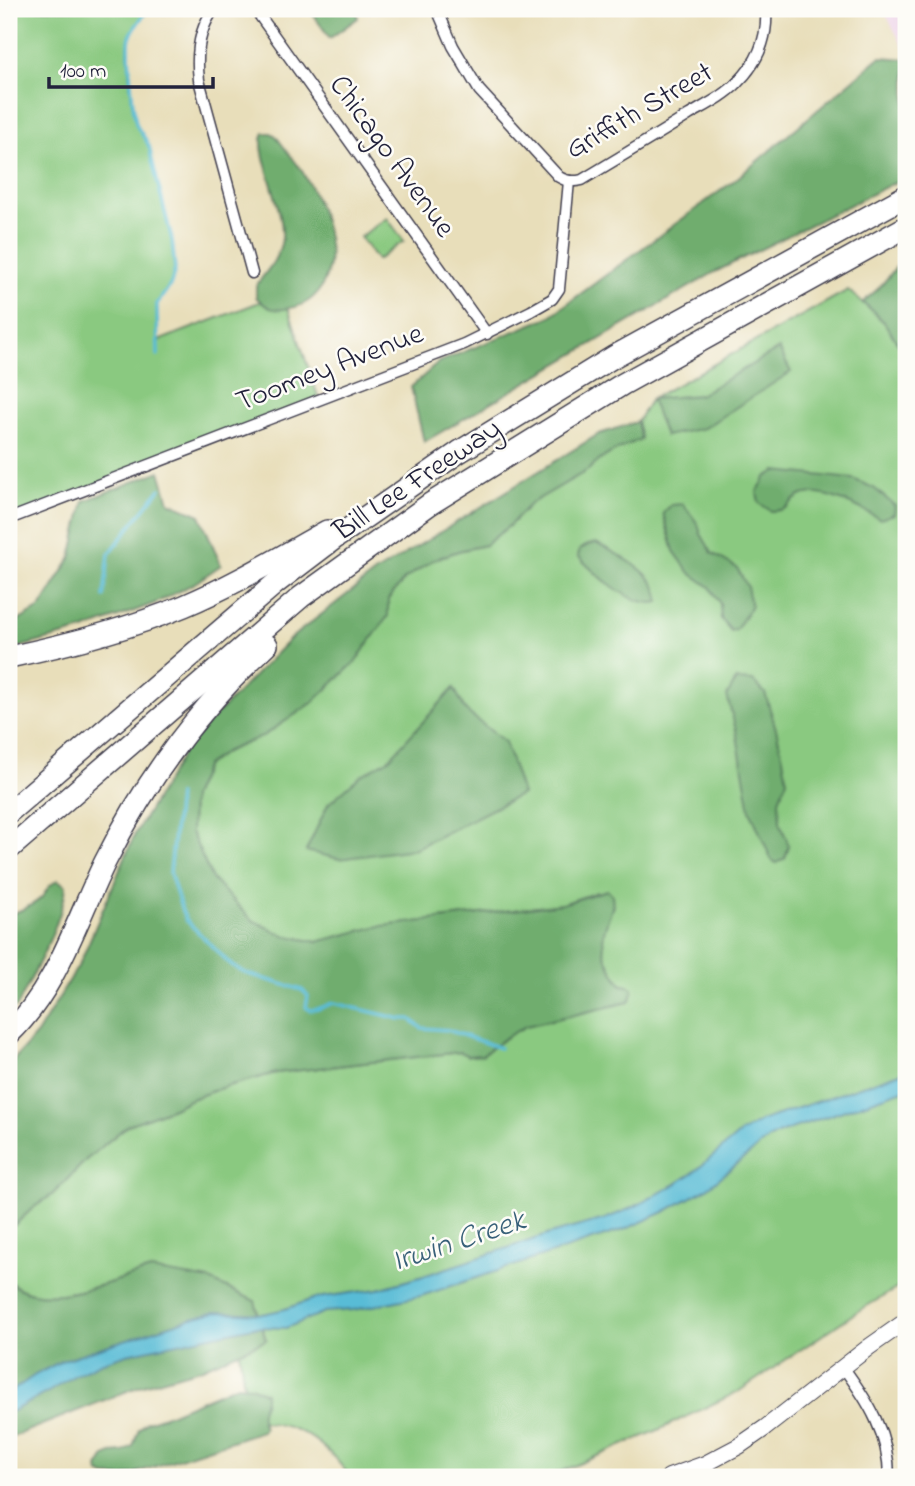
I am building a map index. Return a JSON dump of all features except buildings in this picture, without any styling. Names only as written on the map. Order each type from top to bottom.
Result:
[{"type":"highway","name":"Bill Lee Freeway","points":[[9,812],[276,583],[459,452],[580,376],[906,196]]},
{"type":"highway","name":"Bill Lee Freeway","points":[[9,849],[302,597],[430,503],[623,384],[906,227]]},
{"type":"highway","points":[[9,657],[154,618],[185,606],[251,575],[412,485]]},
{"type":"highway","points":[[9,1034],[42,994],[117,837],[186,731],[246,664],[430,503]]},
{"type":"street","points":[[214,9],[205,22],[200,37],[197,63],[199,80],[252,273]]},
{"type":"street","name":"Chicago Avenue","points":[[255,9],[487,334]]},
{"type":"street","points":[[437,9],[453,46],[479,90],[559,177],[569,181]]},
{"type":"street","name":"Griffith Street","points":[[569,181],[582,180],[732,89],[759,54],[765,35],[766,9]]},
{"type":"street","name":"Toomey Avenue","points":[[9,519],[401,369],[487,334],[531,311],[555,296],[559,289],[569,181]]},
{"type":"street","points":[[669,1477],[705,1464],[765,1429],[906,1321]]},
{"type":"street","points":[[843,1367],[877,1419],[885,1444],[889,1477]]},
{"type":"shaded area","points":[[883,9],[906,9],[906,52]]},
{"type":"green space","points":[[9,9],[148,9],[130,37],[129,54],[135,120],[149,147],[172,240],[175,269],[171,284],[157,304],[158,341],[283,293],[319,399],[9,519]]},
{"type":"green space","points":[[309,9],[357,9],[358,18],[330,38]]},
{"type":"green space","points":[[880,57],[906,59],[906,177],[715,272],[424,442],[411,387],[439,362],[549,317],[735,180]]},
{"type":"green space","points":[[264,133],[276,136],[302,171],[320,209],[330,253],[325,279],[314,296],[305,303],[283,309],[270,308],[256,297],[256,286],[277,256],[282,231],[263,154]]},
{"type":"green space","points":[[387,218],[404,241],[377,260],[360,237]]},
{"type":"green space","points":[[906,260],[906,356],[884,322],[863,302]]},
{"type":"green space","points":[[848,290],[884,322],[906,356],[906,1283],[855,1313],[738,1392],[656,1431],[548,1477],[350,1477],[317,1441],[291,1428],[258,1421],[247,1406],[239,1351],[266,1339],[151,1270],[98,1286],[58,1294],[23,1290],[9,1281],[9,1230],[53,1194],[87,1159],[128,1125],[224,1087],[276,1073],[461,1052],[468,1056],[482,1055],[526,1026],[629,1002],[629,986],[622,985],[609,964],[603,947],[605,929],[613,906],[597,892],[562,904],[375,927],[317,942],[283,935],[252,920],[212,879],[191,832],[192,797],[206,765],[227,751],[263,736],[312,703],[355,662],[387,616],[388,599],[405,579],[433,560],[485,545],[530,504],[588,470],[606,456],[641,439],[637,422],[651,399]]},
{"type":"green space","points":[[779,349],[791,372],[704,428],[665,436],[651,399],[699,395]]},
{"type":"green space","points":[[637,422],[641,439],[606,456],[588,470],[530,504],[485,545],[433,560],[405,579],[388,599],[388,616],[355,662],[312,703],[263,736],[227,751],[206,765],[192,797],[191,832],[212,879],[252,920],[283,935],[317,942],[375,927],[562,904],[607,890],[612,895],[613,903],[604,931],[604,948],[608,963],[622,985],[633,989],[629,1002],[526,1026],[482,1055],[468,1056],[461,1052],[276,1073],[191,1099],[128,1125],[87,1159],[53,1194],[9,1230],[9,1065],[37,1034],[80,963],[135,834],[189,743],[291,638],[376,572],[599,434]]},
{"type":"green space","points":[[160,471],[169,502],[200,515],[221,565],[195,583],[158,602],[84,630],[16,648],[9,645],[9,621],[16,622],[40,608],[71,558],[84,501]]},
{"type":"green space","points":[[776,471],[853,479],[874,488],[895,506],[894,514],[880,519],[841,500],[818,494],[800,496],[785,508],[771,511],[759,503],[757,492],[766,477]]},
{"type":"green space","points":[[683,504],[698,524],[712,553],[737,568],[747,586],[751,606],[736,630],[731,631],[721,619],[720,604],[710,587],[690,573],[674,551],[663,513],[671,505]]},
{"type":"green space","points":[[596,543],[626,559],[645,574],[653,582],[659,602],[649,603],[626,595],[578,556],[580,549]]},
{"type":"green space","points":[[736,680],[753,681],[765,693],[783,758],[787,780],[779,800],[780,822],[789,846],[785,858],[776,863],[771,859],[750,810],[727,696]]},
{"type":"green space","points":[[454,688],[466,711],[505,742],[522,794],[414,849],[339,859],[306,851],[328,804],[360,776],[389,759]]},
{"type":"green space","points":[[58,880],[66,886],[53,931],[17,1007],[9,1010],[9,915],[35,903]]},
{"type":"green space","points":[[151,1270],[210,1280],[255,1301],[266,1340],[200,1369],[140,1386],[9,1438],[9,1281],[23,1290],[58,1294],[98,1286]]},
{"type":"green space","points":[[237,1385],[251,1386],[265,1393],[261,1412],[264,1428],[262,1431],[123,1477],[99,1473],[98,1468],[104,1458],[133,1446],[139,1429],[147,1422]]},
{"type":"water","points":[[906,1071],[906,1089],[768,1139],[706,1189],[626,1229],[421,1296],[354,1310],[325,1312],[286,1328],[253,1327],[127,1354],[77,1374],[9,1413],[9,1393],[63,1360],[192,1318],[215,1312],[263,1314],[316,1298],[378,1289],[605,1219],[674,1185],[694,1172],[739,1134],[763,1120]]},
{"type":"waterway","points":[[148,9],[130,37],[129,54],[135,120],[148,143],[172,240],[175,269],[171,284],[157,304],[158,355]]},
{"type":"waterway","points":[[104,597],[109,554],[160,489]]},
{"type":"waterway","points":[[178,795],[170,873],[186,920],[232,966],[248,974],[302,990],[308,996],[306,1007],[310,1010],[334,1003],[410,1019],[422,1028],[448,1030],[500,1048]]},
{"type":"water label","name":"Irwin Creek","points":[[459,1242]]}]
